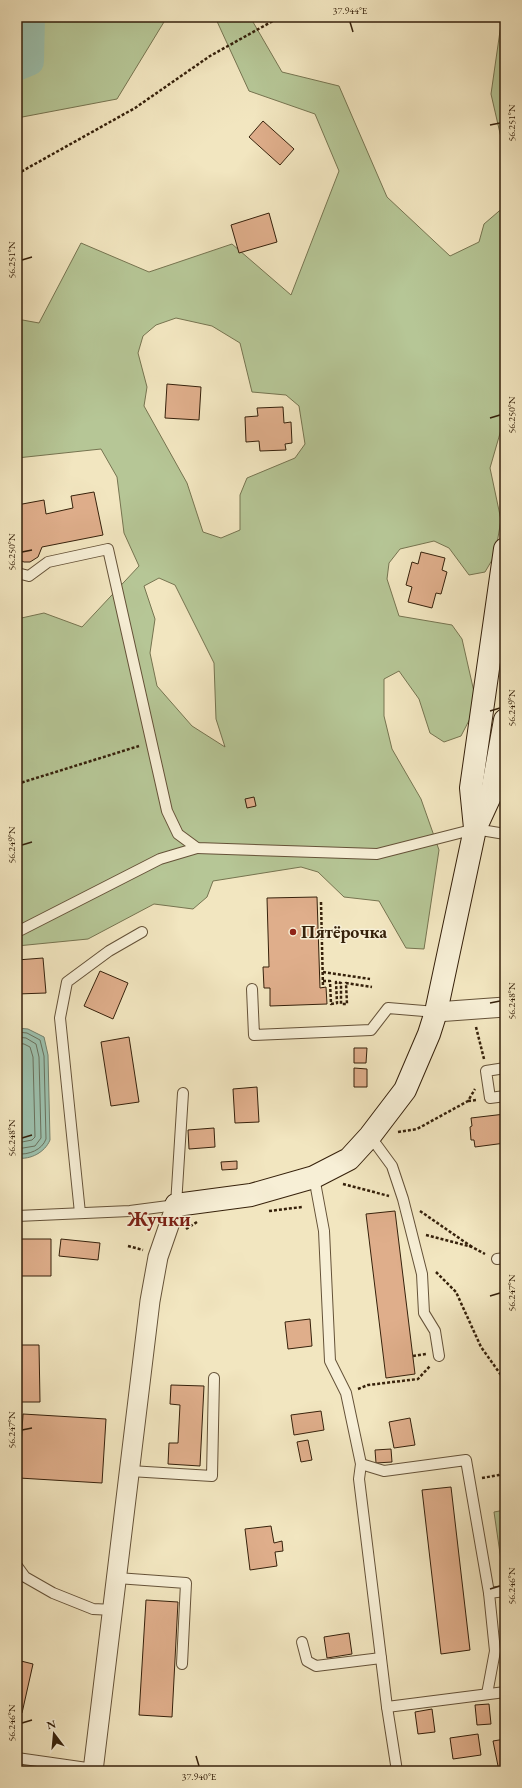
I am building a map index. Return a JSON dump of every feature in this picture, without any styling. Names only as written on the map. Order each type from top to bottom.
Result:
[{"type":"street","points":[[475,829],[471,788],[505,549]]},
{"type":"street","points":[[94,1770],[150,1301],[158,1257],[176,1205],[251,1196],[314,1176],[349,1160],[370,1136],[405,1090],[429,1034],[436,1012],[475,829],[492,792],[505,720]]},
{"type":"street","points":[[436,1012],[473,1011],[505,1007]]},
{"type":"lane","points":[[17,573],[29,576],[48,562],[108,549],[167,811],[178,834],[197,848]]},
{"type":"lane","points":[[17,932],[160,859],[197,848],[377,854],[475,829],[505,834]]},
{"type":"lane","points":[[80,1213],[60,1018],[67,982],[109,951],[142,932]]},
{"type":"lane","points":[[252,990],[254,1035],[371,1030],[388,1008],[436,1012]]},
{"type":"lane","points":[[505,1068],[486,1071],[490,1098],[505,1096]]},
{"type":"lane","points":[[17,1216],[130,1211],[176,1205],[183,1093]]},
{"type":"lane","points":[[370,1136],[392,1166],[412,1230],[422,1274],[424,1313],[435,1331],[439,1356]]},
{"type":"lane","points":[[314,1176],[324,1231],[330,1361],[346,1393],[361,1464],[359,1479],[387,1707],[397,1771]]},
{"type":"lane","points":[[130,1471],[212,1476],[214,1378]]},
{"type":"lane","points":[[361,1464],[384,1471],[466,1460],[489,1593],[495,1651],[487,1694]]},
{"type":"lane","points":[[17,1566],[25,1577],[53,1593],[93,1609],[114,1610]]},
{"type":"lane","points":[[117,1578],[186,1583],[182,1664]]},
{"type":"lane","points":[[489,1593],[505,1591]]},
{"type":"lane","points":[[302,1642],[306,1661],[316,1666],[381,1658]]},
{"type":"lane","points":[[387,1707],[505,1692]]},
{"type":"lane","points":[[17,1758],[94,1770]]},
{"type":"path","points":[[17,174],[135,108],[210,56],[280,17]]},
{"type":"path","points":[[17,784],[152,742]]},
{"type":"path","points":[[321,902],[323,988]]},
{"type":"path","points":[[323,972],[370,979]]},
{"type":"path","points":[[323,981],[330,981],[332,1004],[337,1003],[336,982],[341,983],[341,1004],[347,1004],[346,984],[372,987]]},
{"type":"path","points":[[370,1136],[417,1129],[468,1101],[486,1071],[473,1011]]},
{"type":"path","points":[[265,1212],[302,1206]]},
{"type":"path","points":[[182,1234],[198,1221]]},
{"type":"path","points":[[412,1230],[435,1238],[472,1247],[501,1259]]},
{"type":"path","points":[[436,1272],[456,1292],[481,1347],[501,1375],[505,1393]]},
{"type":"path","points":[[346,1393],[368,1385],[418,1379],[439,1356]]},
{"type":"path","points":[[469,1481],[499,1475],[505,1466]]},
{"type":"shaded area","points":[[17,17],[167,17],[117,99],[17,118]]},
{"type":"shaded area","points":[[215,17],[257,17],[253,22],[282,72],[339,86],[387,197],[450,256],[479,242],[484,224],[505,206],[505,416],[490,468],[501,520],[495,555],[485,572],[469,575],[449,548],[434,541],[400,549],[389,563],[387,579],[399,616],[452,625],[462,639],[477,705],[461,736],[444,742],[430,733],[419,699],[399,671],[384,679],[384,716],[392,749],[421,799],[439,850],[424,949],[406,948],[379,901],[344,897],[318,872],[301,867],[213,881],[207,897],[193,909],[154,904],[88,939],[17,946],[17,619],[44,613],[82,627],[139,566],[124,533],[117,477],[101,449],[17,458],[17,319],[39,323],[81,243],[149,272],[232,244],[291,295],[339,171],[315,114],[249,91]],"holes":[[[176,318],[212,326],[240,343],[252,392],[286,395],[299,406],[305,444],[295,458],[247,478],[240,495],[240,530],[221,538],[203,532],[187,483],[144,406],[147,387],[138,353],[143,336],[156,325]],[[159,578],[175,585],[214,663],[216,719],[225,747],[192,726],[157,686],[150,653],[155,619],[144,586]]]},
{"type":"shaded area","points":[[502,17],[505,17],[505,155],[491,94]]},
{"type":"shaded area","points":[[505,1510],[505,1559],[501,1560],[494,1512]]},
{"type":"water","points":[[17,1028],[28,1029],[44,1037],[48,1055],[50,1140],[45,1148],[37,1154],[27,1158],[17,1158]]},
{"type":"building","points":[[263,121],[294,149],[280,165],[249,137]]},
{"type":"building","points":[[269,213],[277,242],[239,253],[231,225]]},
{"type":"building","points":[[167,384],[201,387],[199,420],[165,418]]},
{"type":"building","points":[[283,407],[284,423],[291,422],[292,443],[285,444],[286,450],[260,451],[259,441],[246,442],[245,417],[258,416],[257,408]]},
{"type":"building","points":[[94,492],[103,535],[42,547],[38,557],[30,562],[24,562],[17,559],[17,505],[44,500],[46,514],[73,508],[71,496]]},
{"type":"building","points":[[421,552],[445,558],[442,570],[447,572],[441,594],[436,593],[432,608],[408,602],[412,587],[406,585],[412,562],[418,564]]},
{"type":"building","points":[[254,797],[256,806],[247,808],[245,799]]},
{"type":"building","name":"Пятёрочка","points":[[317,897],[320,988],[326,987],[327,1004],[270,1006],[270,988],[264,988],[263,967],[269,967],[267,898]]},
{"type":"building","points":[[43,958],[46,993],[17,994],[17,960]]},
{"type":"building","points":[[100,971],[128,983],[113,1019],[84,1006]]},
{"type":"building","points":[[129,1037],[139,1102],[111,1106],[101,1042]]},
{"type":"building","points":[[354,1048],[367,1048],[366,1063],[354,1063]]},
{"type":"building","points":[[354,1068],[367,1069],[367,1087],[354,1087]]},
{"type":"building","points":[[257,1087],[259,1122],[235,1123],[233,1089]]},
{"type":"building","points":[[505,1114],[505,1143],[475,1147],[474,1140],[471,1140],[471,1118]]},
{"type":"building","points":[[214,1128],[215,1147],[189,1149],[188,1130]]},
{"type":"building","points":[[237,1161],[237,1169],[222,1170],[221,1162]]},
{"type":"building","points":[[395,1211],[415,1374],[386,1378],[366,1214]]},
{"type":"building","points":[[19,1239],[51,1239],[51,1276],[18,1276]]},
{"type":"building","points":[[61,1239],[100,1243],[98,1260],[59,1256]]},
{"type":"building","points":[[310,1319],[312,1346],[288,1349],[285,1322]]},
{"type":"building","points":[[19,1345],[39,1345],[40,1402],[17,1402]]},
{"type":"building","points":[[171,1385],[204,1386],[200,1466],[168,1464],[169,1443],[178,1443],[180,1405],[170,1404]]},
{"type":"building","points":[[321,1411],[324,1430],[294,1435],[291,1415]]},
{"type":"building","points":[[23,1414],[106,1419],[102,1483],[19,1478]]},
{"type":"building","points":[[410,1418],[415,1445],[394,1448],[389,1422]]},
{"type":"building","points":[[308,1440],[312,1460],[301,1462],[297,1442]]},
{"type":"building","points":[[391,1449],[392,1462],[376,1463],[375,1450]]},
{"type":"building","points":[[451,1487],[470,1650],[441,1654],[422,1490]]},
{"type":"building","points":[[271,1526],[274,1543],[282,1541],[283,1551],[275,1552],[277,1566],[250,1570],[245,1529]]},
{"type":"building","points":[[146,1600],[178,1602],[172,1717],[139,1715]]},
{"type":"building","points":[[349,1633],[352,1654],[327,1658],[324,1637]]},
{"type":"building","points":[[17,1660],[33,1664],[22,1713],[17,1712]]},
{"type":"building","points":[[489,1704],[491,1724],[477,1725],[475,1705]]},
{"type":"building","points":[[432,1709],[435,1732],[418,1734],[415,1712]]},
{"type":"building","points":[[478,1734],[481,1755],[453,1759],[450,1738]]},
{"type":"building","points":[[505,1739],[505,1771],[499,1771],[493,1741]]},
{"type":"waterway","points":[[17,66],[29,61],[30,17]]},
{"type":"place","name":"Пятёрочка","points":[[293,932]]},
{"type":"district","name":"Жучки","points":[[159,1219]]}]
